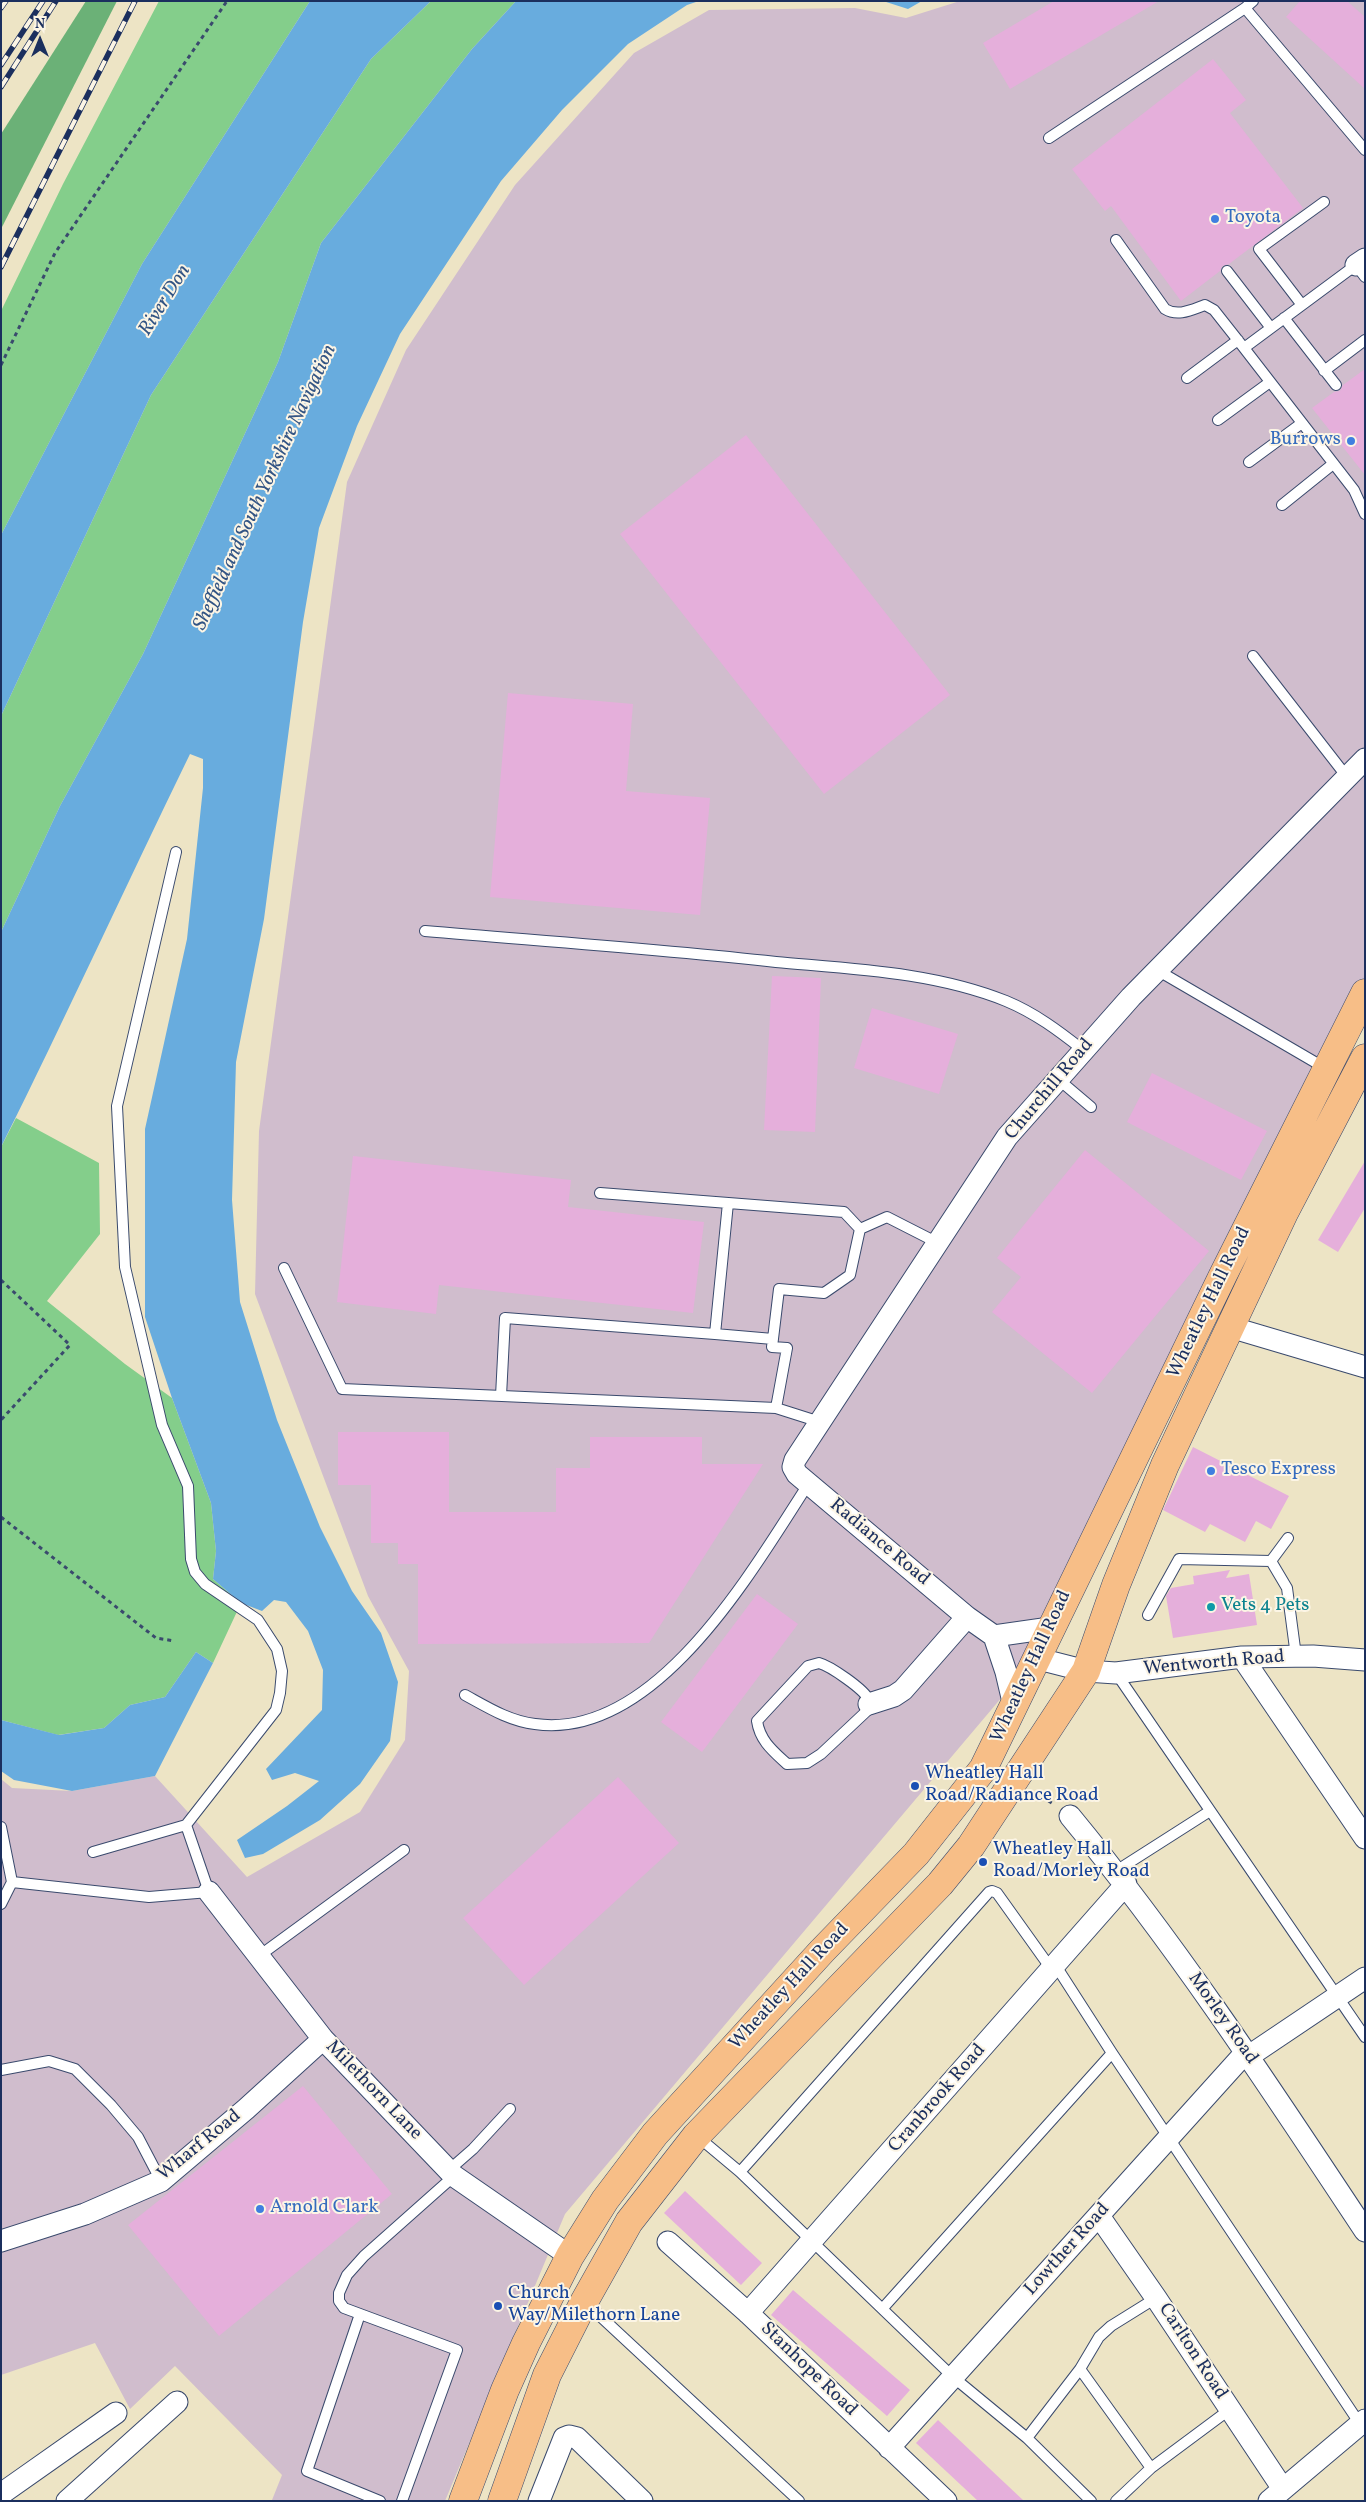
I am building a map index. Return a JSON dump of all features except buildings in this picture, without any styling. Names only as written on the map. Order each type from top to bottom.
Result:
[{"type":"highway","name":"Wheatley Hall Road","points":[[463,2501],[504,2390],[545,2303],[570,2256],[605,2200],[655,2134],[822,1951],[916,1854],[983,1770],[1035,1658],[1365,993]]},
{"type":"highway","name":"Wheatley Hall Road","points":[[502,2501],[547,2375],[584,2302],[629,2222],[696,2136],[940,1884],[971,1846],[1015,1779],[1116,1585],[1165,1465],[1230,1327],[1284,1213],[1365,1058]]},
{"type":"street","name":"Churchill Road","points":[[793,1467],[820,1422],[1008,1138],[1058,1078],[1157,970],[1365,759]]},
{"type":"street","points":[[1230,1327],[1365,1367]]},
{"type":"street","name":"Radiance Road","points":[[793,1467],[808,1483],[967,1617],[994,1636]]},
{"type":"street","points":[[869,1704],[894,1696],[903,1690],[967,1617]]},
{"type":"street","points":[[1014,1706],[1006,1672],[994,1636],[1050,1628]]},
{"type":"street","name":"Wentworth Road","points":[[1074,1668],[1116,1673],[1242,1657],[1296,1656],[1365,1660]]},
{"type":"street","points":[[1242,1657],[1363,1830]]},
{"type":"street","points":[[1035,1658],[1074,1668]]},
{"type":"street","name":"Morley Road","points":[[1070,1816],[1121,1877],[1247,2054],[1365,2231]]},
{"type":"street","name":"Cranbrook Road","points":[[748,2313],[1054,1968],[1121,1877]]},
{"type":"street","name":"Milethorn Lane","points":[[209,1892],[323,2039],[451,2173],[570,2256]]},
{"type":"street","name":"Lowther Road","points":[[889,2448],[1099,2216],[1168,2136],[1247,2054],[1365,1978]]},
{"type":"street","name":"Wharf Road","points":[[1,2241],[85,2214],[161,2181],[246,2109],[323,2039]]},
{"type":"street","name":"Carlton Road","points":[[1099,2216],[1156,2298],[1229,2410],[1276,2495]]},
{"type":"street","name":"Stanhope Road","points":[[668,2242],[748,2313],[946,2501]]},
{"type":"street","points":[[67,2501],[177,2402]]},
{"type":"street","points":[[1,2494],[116,2412]]},
{"type":"street","points":[[1276,2495],[1362,2422]]},
{"type":"street","points":[[539,2501],[564,2438],[570,2436],[577,2438],[642,2501]]},
{"type":"lane","points":[[1049,138],[1249,5],[1365,150]]},
{"type":"lane","points":[[1302,305],[1259,249],[1324,202]]},
{"type":"lane","points":[[1116,240],[1165,309],[1172,313],[1182,313],[1205,305],[1214,310],[1354,490],[1365,514]]},
{"type":"lane","points":[[1187,378],[1241,344],[1271,328],[1302,305],[1362,267]]},
{"type":"lane","points":[[1227,271],[1271,328]]},
{"type":"lane","points":[[1284,318],[1336,385]]},
{"type":"lane","points":[[1324,371],[1365,340]]},
{"type":"lane","points":[[1218,420],[1270,382]]},
{"type":"lane","points":[[1249,462],[1302,424]]},
{"type":"lane","points":[[1282,505],[1334,464]]},
{"type":"lane","points":[[1253,656],[1347,777]]},
{"type":"lane","points":[[93,1852],[186,1826],[276,1710],[282,1672],[278,1649],[258,1620],[205,1584],[195,1572],[191,1559],[188,1486],[162,1425],[125,1267],[117,1106],[176,852]]},
{"type":"lane","points":[[425,931],[712,954],[921,978],[969,989],[1007,1001],[1045,1021],[1083,1050]]},
{"type":"lane","points":[[1157,970],[1327,1069]]},
{"type":"lane","points":[[1058,1078],[1091,1107]]},
{"type":"lane","points":[[600,1193],[844,1212],[860,1229]]},
{"type":"lane","points":[[715,1334],[728,1203]]},
{"type":"lane","points":[[860,1229],[887,1217],[938,1243]]},
{"type":"lane","points":[[776,1408],[786,1348],[772,1347],[779,1289],[824,1292],[850,1275],[860,1229]]},
{"type":"lane","points":[[284,1268],[342,1389],[776,1408],[820,1422]]},
{"type":"lane","points":[[501,1396],[505,1318],[772,1339]]},
{"type":"lane","points":[[465,1695],[515,1720],[536,1724],[567,1725],[608,1712],[644,1692],[666,1675],[728,1602],[808,1483]]},
{"type":"lane","points":[[1271,1561],[1288,1538]]},
{"type":"lane","points":[[1148,1615],[1179,1559],[1271,1561]]},
{"type":"lane","points":[[1271,1561],[1287,1588],[1296,1656]]},
{"type":"lane","points":[[819,1663],[829,1666],[860,1691],[869,1700],[869,1704],[870,1708],[821,1754],[806,1762],[787,1764],[768,1746],[759,1732],[757,1721],[808,1666],[819,1663]]},
{"type":"lane","points":[[1116,1673],[1365,2037]]},
{"type":"lane","points":[[1121,1877],[1210,1811]]},
{"type":"lane","points":[[12,1882],[149,1897],[209,1892],[186,1826]]},
{"type":"lane","points":[[1,1827],[12,1882],[1,1904]]},
{"type":"lane","points":[[258,1956],[404,1850]]},
{"type":"lane","points":[[740,2172],[989,1892],[997,1893],[1054,1968],[1362,2422]]},
{"type":"lane","points":[[883,2308],[1112,2053]]},
{"type":"lane","points":[[1,2070],[49,2061],[75,2069],[111,2105],[138,2137],[161,2181]]},
{"type":"lane","points":[[402,2501],[457,2350],[344,2308],[339,2301],[339,2293],[347,2275],[364,2256],[451,2173],[510,2109]]},
{"type":"lane","points":[[696,2136],[740,2172],[953,2377],[1027,2438],[1091,2501]]},
{"type":"lane","points":[[1027,2438],[1080,2369],[1099,2337],[1110,2326],[1156,2298]]},
{"type":"lane","points":[[584,2302],[799,2501]]},
{"type":"lane","points":[[360,2314],[307,2471],[380,2501]]},
{"type":"lane","points":[[1080,2369],[1151,2468]]},
{"type":"lane","points":[[1116,2501],[1151,2468],[1229,2410]]},
{"type":"path","points":[[1,365],[55,253],[226,1]]},
{"type":"path","points":[[1,1280],[70,1345],[1,1420]]},
{"type":"path","points":[[1,1517],[156,1638],[175,1642]]},
{"type":"path","points":[[1015,1779],[1070,1816]]},
{"type":"shaded area","points":[[960,1],[1365,1],[1365,993],[1035,1658],[565,2214],[445,2501],[274,2501],[272,2500],[282,2475],[175,2366],[130,2409],[95,2343],[1,2375],[1,1779],[12,1788],[72,1791],[155,1776],[247,1877],[360,1812],[405,1740],[409,1671],[368,1596],[255,1294],[259,1131],[347,482],[406,350],[515,185],[634,53],[709,10],[855,8],[906,18]]},
{"type":"green space","points":[[86,1],[117,1],[1,229],[1,134]]},
{"type":"green space","points":[[159,1],[310,1],[142,264],[1,535],[1,311],[63,184]]},
{"type":"green space","points":[[431,1],[516,1],[472,49],[321,243],[278,362],[143,654],[60,806],[1,932],[1,716],[151,395],[371,59]]},
{"type":"green space","points":[[16,1118],[99,1163],[100,1234],[47,1301],[125,1364],[172,1398],[211,1503],[216,1551],[213,1579],[241,1603],[213,1663],[196,1652],[165,1697],[130,1705],[104,1728],[58,1735],[1,1720],[1,1147]]},
{"type":"water","name":"River Don","points":[[310,1],[431,1],[371,59],[151,395],[1,716],[1,535],[142,264]]},
{"type":"water","name":"Sheffield and South Yorkshire Navigation","points":[[516,1],[699,1],[687,5],[628,44],[562,110],[501,181],[400,334],[357,426],[319,528],[303,622],[264,919],[236,1062],[232,1200],[240,1302],[277,1420],[320,1527],[352,1591],[381,1633],[398,1682],[390,1741],[360,1784],[320,1820],[263,1854],[245,1858],[237,1840],[287,1806],[319,1781],[295,1773],[272,1780],[266,1769],[322,1710],[323,1670],[308,1631],[286,1602],[274,1600],[262,1611],[241,1603],[213,1579],[216,1551],[211,1503],[172,1398],[145,1317],[145,1129],[187,939],[203,788],[203,759],[190,754],[1,1147],[1,932],[60,806],[143,654],[278,362],[321,243],[472,49]]},
{"type":"water","points":[[883,1],[922,1],[908,9]]},
{"type":"water","points":[[196,1652],[213,1663],[155,1776],[72,1791],[14,1780],[1,1771],[1,1720],[59,1735],[104,1728],[130,1705],[165,1697]]},
{"type":"railway","points":[[1,8],[6,1]]},
{"type":"railway","points":[[1,65],[43,1]]},
{"type":"railway","points":[[1,87],[56,1]]},
{"type":"railway","points":[[1,267],[135,1]]},
{"type":"place","name":"Toyota","points":[[1215,219]]},
{"type":"place","name":"Burrows","points":[[1351,441]]},
{"type":"place","name":"Tesco Express","points":[[1211,1471]]},
{"type":"place","name":"Vets 4 Pets","points":[[1211,1607]]},
{"type":"place","name":"Wheatley Hall Road/Radiance Road","points":[[915,1786]]},
{"type":"place","name":"Wheatley Hall Road/Morley Road","points":[[983,1862]]},
{"type":"place","name":"Arnold Clark","points":[[260,2209]]},
{"type":"place","name":"Church Way/Milethorn Lane","points":[[498,2306]]}]
